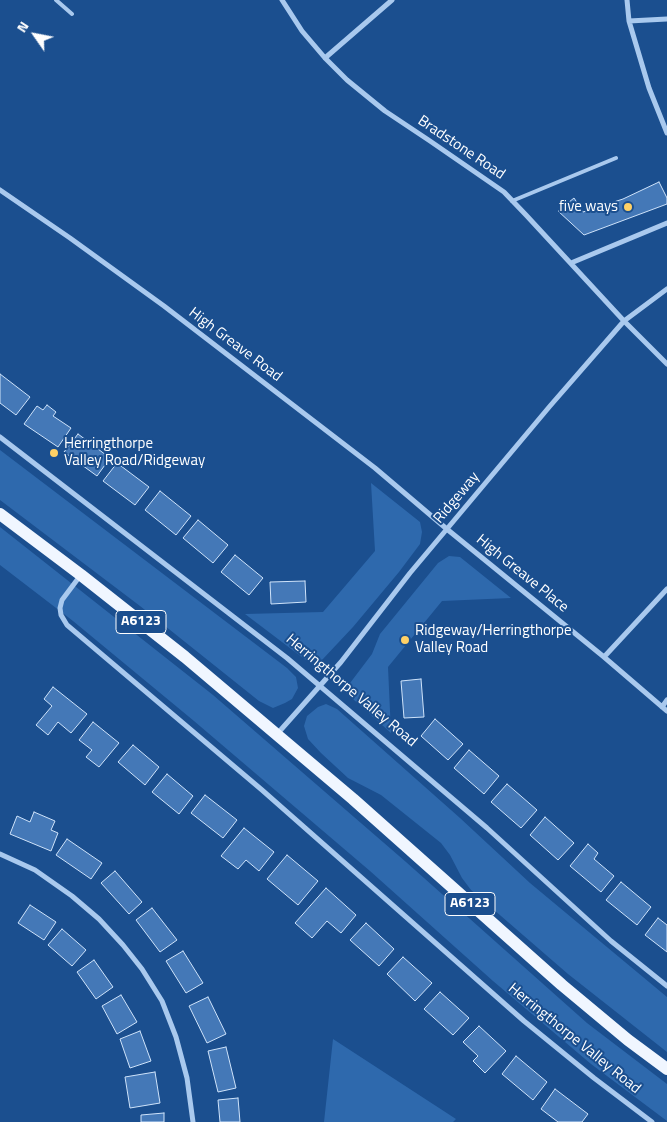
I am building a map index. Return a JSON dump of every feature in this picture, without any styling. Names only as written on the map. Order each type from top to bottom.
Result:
[{"type":"main road","name":"A6123","points":[[0,514],[185,657],[353,799],[562,985],[628,1040],[667,1069]]},
{"type":"street","name":"Bradstone Road","points":[[282,0],[302,31],[347,80],[385,112],[504,192],[624,321],[667,364]]},
{"type":"street","points":[[325,58],[392,0]]},
{"type":"street","points":[[627,0],[629,22],[649,88],[667,133]]},
{"type":"street","points":[[629,22],[667,19]]},
{"type":"street","name":"High Greave Road","points":[[0,190],[70,238],[179,318],[375,468],[448,530]]},
{"type":"street","points":[[571,263],[667,223]]},
{"type":"street","name":"Ridgeway","points":[[277,734],[341,662],[410,573],[624,321],[667,289]]},
{"type":"street","name":"Herringthorpe Valley Road","points":[[0,437],[235,617],[320,685],[487,828],[611,941],[667,986]]},
{"type":"street","name":"High Greave Place","points":[[448,530],[667,711]]},
{"type":"street","name":"Herringthorpe Valley Road","points":[[81,575],[62,600],[61,615],[67,625],[262,790],[524,1021],[652,1122]]},
{"type":"street","points":[[604,657],[667,590]]},
{"type":"street","points":[[662,707],[667,700]]},
{"type":"street","points":[[0,854],[35,870],[72,896],[99,919],[142,969],[162,1001],[176,1037],[187,1078],[193,1122]]},
{"type":"lane","points":[[56,0],[72,14]]},
{"type":"lane","points":[[512,201],[616,158]]},
{"type":"shaded area","points":[[0,450],[287,668],[296,677],[298,688],[292,699],[273,708],[259,701],[140,606],[0,500]]},
{"type":"shaded area","points":[[371,483],[420,522],[422,532],[420,544],[353,627],[322,660],[316,663],[307,661],[245,614],[323,612],[375,551]]},
{"type":"shaded area","points":[[0,527],[213,695],[406,862],[587,1023],[667,1084],[667,1121],[591,1064],[493,981],[370,871],[194,721],[73,621],[0,565]]},
{"type":"shaded area","points":[[449,556],[460,557],[511,598],[442,601],[388,667],[391,733],[344,691],[372,654],[380,634],[438,563]]},
{"type":"shaded area","points":[[326,704],[337,709],[530,883],[667,997],[667,1052],[568,974],[471,890],[441,843],[381,795],[348,778],[321,753],[308,739],[304,726],[307,716],[318,707]]},
{"type":"shaded area","points":[[333,1039],[456,1119],[453,1122],[324,1122]]},
{"type":"building","name":"five ways","points":[[659,182],[667,198],[667,204],[584,235],[558,211],[574,198],[583,212],[623,199]]},
{"type":"building","points":[[0,374],[30,397],[16,415],[0,403]]},
{"type":"building","points":[[47,405],[56,412],[53,416],[71,428],[58,447],[24,424],[37,406],[43,410]]},
{"type":"building","points":[[78,434],[110,458],[97,476],[64,452]]},
{"type":"building","points":[[117,463],[149,487],[135,505],[103,481]]},
{"type":"building","points":[[160,491],[191,516],[176,535],[145,510]]},
{"type":"building","points":[[198,520],[228,545],[213,563],[183,538]]},
{"type":"building","points":[[235,555],[263,578],[249,595],[221,572]]},
{"type":"building","points":[[305,581],[306,602],[271,604],[270,582]]},
{"type":"building","points":[[421,679],[424,717],[404,718],[401,681]]},
{"type":"building","points":[[53,687],[87,714],[71,733],[58,722],[48,735],[36,725],[52,706],[44,699]]},
{"type":"building","points":[[435,719],[463,744],[448,760],[421,736]]},
{"type":"building","points":[[93,722],[119,743],[99,767],[86,757],[92,750],[79,740]]},
{"type":"building","points":[[133,745],[159,767],[145,785],[118,762]]},
{"type":"building","points":[[469,750],[499,776],[484,794],[454,768]]},
{"type":"building","points":[[167,774],[193,796],[179,814],[152,792]]},
{"type":"building","points":[[507,784],[537,810],[521,828],[491,802]]},
{"type":"building","points":[[205,795],[237,820],[223,838],[191,813]]},
{"type":"building","points":[[34,812],[55,821],[51,830],[58,833],[51,851],[10,834],[17,816],[30,822]]},
{"type":"building","points":[[545,817],[574,843],[558,860],[530,835]]},
{"type":"building","points":[[244,828],[274,852],[259,871],[246,860],[238,869],[221,856]]},
{"type":"building","points":[[67,839],[102,863],[91,879],[56,855]]},
{"type":"building","points":[[588,844],[598,853],[594,859],[614,876],[601,892],[570,866]]},
{"type":"building","points":[[287,855],[318,881],[298,905],[267,879]]},
{"type":"building","points":[[115,871],[142,902],[129,914],[101,883]]},
{"type":"building","points":[[621,882],[651,907],[637,925],[606,900]]},
{"type":"building","points":[[326,888],[356,915],[341,933],[327,921],[312,938],[295,923]]},
{"type":"building","points":[[30,905],[56,922],[44,940],[18,923]]},
{"type":"building","points":[[152,908],[177,940],[160,952],[136,920]]},
{"type":"building","points":[[658,918],[667,925],[667,952],[645,935]]},
{"type":"building","points":[[366,923],[394,949],[379,966],[350,940]]},
{"type":"building","points":[[62,929],[86,950],[72,966],[48,945]]},
{"type":"building","points":[[183,951],[203,983],[186,993],[166,961]]},
{"type":"building","points":[[403,957],[432,983],[415,1001],[387,974]]},
{"type":"building","points":[[94,960],[113,987],[96,999],[77,972]]},
{"type":"building","points":[[440,992],[469,1018],[453,1035],[424,1009]]},
{"type":"building","points":[[121,995],[137,1022],[117,1034],[102,1006]]},
{"type":"building","points":[[208,997],[226,1034],[207,1043],[189,1006]]},
{"type":"building","points":[[479,1026],[506,1051],[485,1073],[473,1061],[478,1056],[463,1042]]},
{"type":"building","points":[[140,1031],[151,1061],[130,1068],[120,1039]]},
{"type":"building","points":[[226,1047],[236,1088],[218,1092],[208,1051]]},
{"type":"building","points":[[516,1056],[547,1082],[533,1100],[502,1074]]},
{"type":"building","points":[[155,1072],[160,1103],[130,1108],[125,1077]]},
{"type":"building","points":[[555,1089],[588,1114],[582,1122],[558,1122],[541,1109]]},
{"type":"building","points":[[238,1098],[240,1122],[220,1122],[218,1100]]},
{"type":"building","points":[[164,1113],[164,1122],[141,1122],[141,1115]]},
{"type":"place","name":"five ways","points":[[628,207]]},
{"type":"place","name":"Herringthorpe Valley Road/Ridgeway","points":[[54,453]]},
{"type":"place","name":"Ridgeway/Herringthorpe Valley Road","points":[[405,640]]}]
